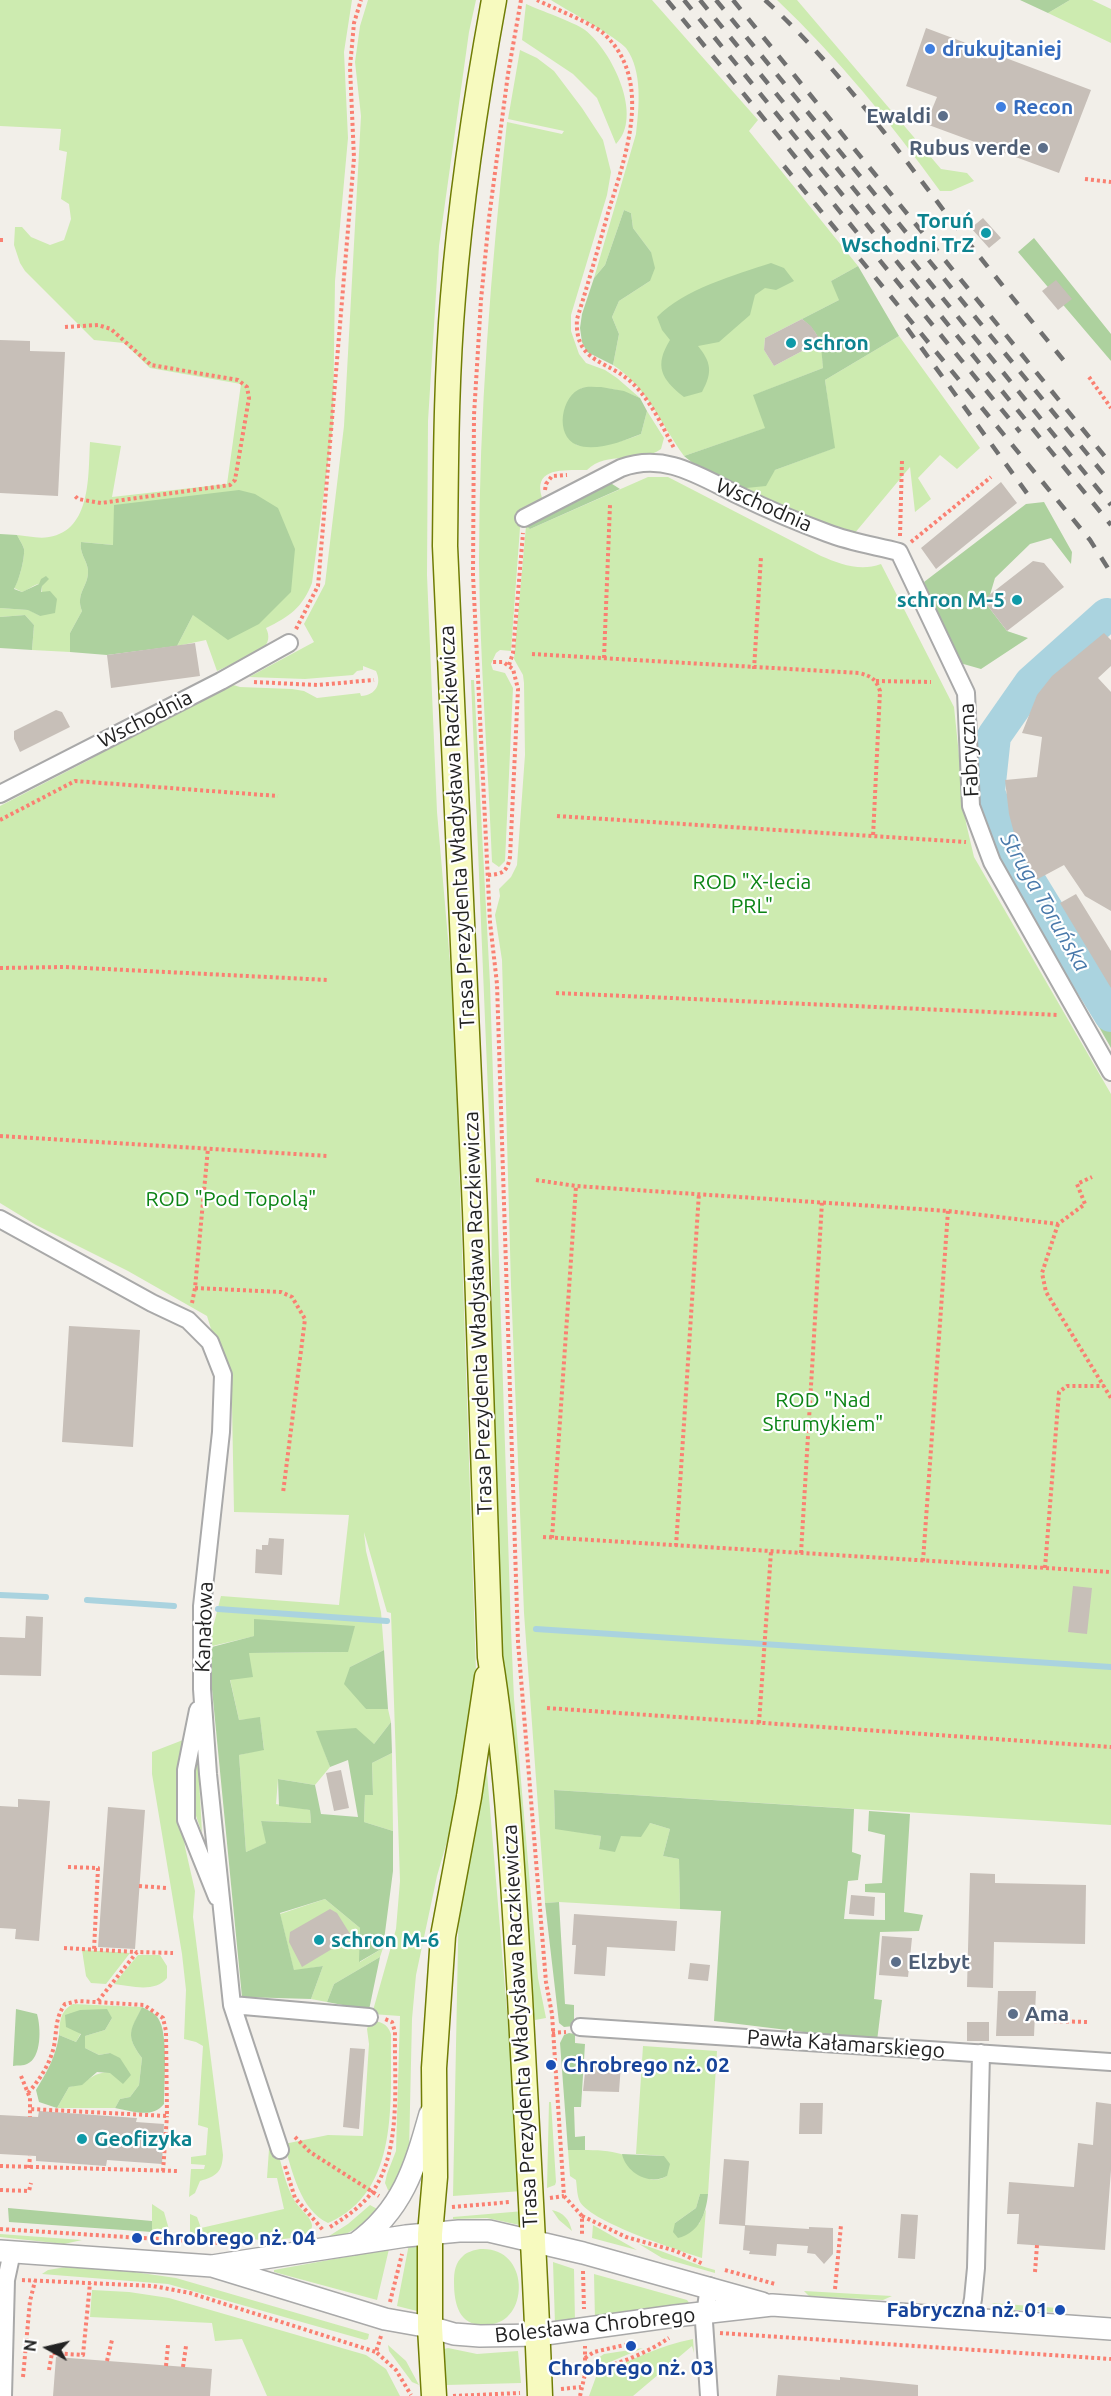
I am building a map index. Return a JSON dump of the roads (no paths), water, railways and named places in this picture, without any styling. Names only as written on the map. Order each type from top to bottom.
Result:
[{"type":"main road","name":"Trasa Prezydenta Władysława Raczkiewicza","points":[[494,0],[483,57],[465,184],[453,297],[446,454],[445,546],[474,1198],[490,1657],[500,1715],[514,1891],[540,2394]]},
{"type":"main road","name":"Trasa Prezydenta Władysława Raczkiewicza","points":[[434,2396],[430,2327],[430,2235],[433,2209],[434,2068],[443,1936],[469,1797],[490,1657]]},
{"type":"street","name":"Wschodnia","points":[[524,518],[630,465],[658,462],[677,466],[739,496],[830,534],[899,552]]},
{"type":"street","name":"Fabryczna","points":[[899,552],[966,693],[971,806],[992,861],[1111,1072]]},
{"type":"street","name":"Wschodnia","points":[[0,794],[221,681],[289,643]]},
{"type":"street","name":"Kanałowa","points":[[0,1219],[152,1303],[188,1320],[210,1342],[223,1375],[221,1432],[202,1606],[202,1689],[208,1774],[232,2005],[280,2150]]},
{"type":"street","points":[[202,1689],[186,1770],[186,1820],[223,1911]]},
{"type":"street","points":[[232,2005],[369,2017]]},
{"type":"street","name":"Pawła Kałamarskiego","points":[[580,2027],[1111,2062]]},
{"type":"street","points":[[969,2319],[976,2268],[981,2054]]},
{"type":"street","points":[[355,2244],[371,2233],[395,2205],[410,2178],[435,2099]]},
{"type":"street","name":"Bolesława Chrobrego","points":[[212,2266],[355,2244],[459,2231],[489,2231],[583,2253],[713,2277],[772,2305]]},
{"type":"street","points":[[3,2396],[6,2251]]},
{"type":"street","name":"Bolesława Chrobrego","points":[[6,2251],[212,2266],[386,2319],[471,2336],[538,2335],[664,2317],[704,2323],[772,2305],[1111,2329]]},
{"type":"street","points":[[709,2396],[704,2323],[713,2277]]},
{"type":"waterway","name":"Struga Toruńska","points":[[1107,615],[1031,683],[994,736],[988,792],[1011,852],[1111,1015]]},
{"type":"waterway","points":[[0,1595],[46,1597]]},
{"type":"waterway","points":[[87,1600],[174,1606]]},
{"type":"waterway","points":[[218,1609],[387,1621]]},
{"type":"waterway","points":[[536,1629],[1111,1667]]},
{"type":"railway","points":[[667,0],[1020,432]]},
{"type":"railway","points":[[684,0],[1111,525]]},
{"type":"railway","points":[[700,0],[1111,505]]},
{"type":"railway","points":[[716,0],[1111,483]]},
{"type":"railway","points":[[733,0],[1111,464]]},
{"type":"railway","points":[[765,0],[839,77],[1065,362]]},
{"type":"railway","points":[[784,166],[1090,540],[1111,573]]},
{"type":"railway","points":[[907,328],[1029,496]]},
{"type":"place","name":"drukujtaniej","points":[[930,49]]},
{"type":"place","name":"Recon","points":[[1001,107]]},
{"type":"place","name":"Ewaldi","points":[[943,116]]},
{"type":"place","name":"Rubus verde","points":[[1043,148]]},
{"type":"place","name":"Toruń Wschodni TrZ","points":[[986,233]]},
{"type":"place","name":"schron","points":[[791,343]]},
{"type":"place","name":"schron M-5","points":[[1017,600]]},
{"type":"place","name":"schron M-6","points":[[319,1940]]},
{"type":"place","name":"Elzbyt","points":[[896,1962]]},
{"type":"place","name":"Ama","points":[[1013,2014]]},
{"type":"place","name":"Chrobrego nż. 02","points":[[551,2065]]},
{"type":"place","name":"Geofizyka","points":[[82,2139]]},
{"type":"place","name":"Chrobrego nż. 04","points":[[137,2238]]},
{"type":"place","name":"Fabryczna nż. 01","points":[[1060,2310]]},
{"type":"place","name":"Chrobrego nż. 03","points":[[631,2346]]},
{"type":"park label","name":"ROD \"X-lecia PRL\"","points":[[752,894]]},
{"type":"park label","name":"ROD \"Pod Topolą\"","points":[[231,1199]]},
{"type":"park label","name":"ROD \"Nad Strumykiem\"","points":[[823,1412]]}]
